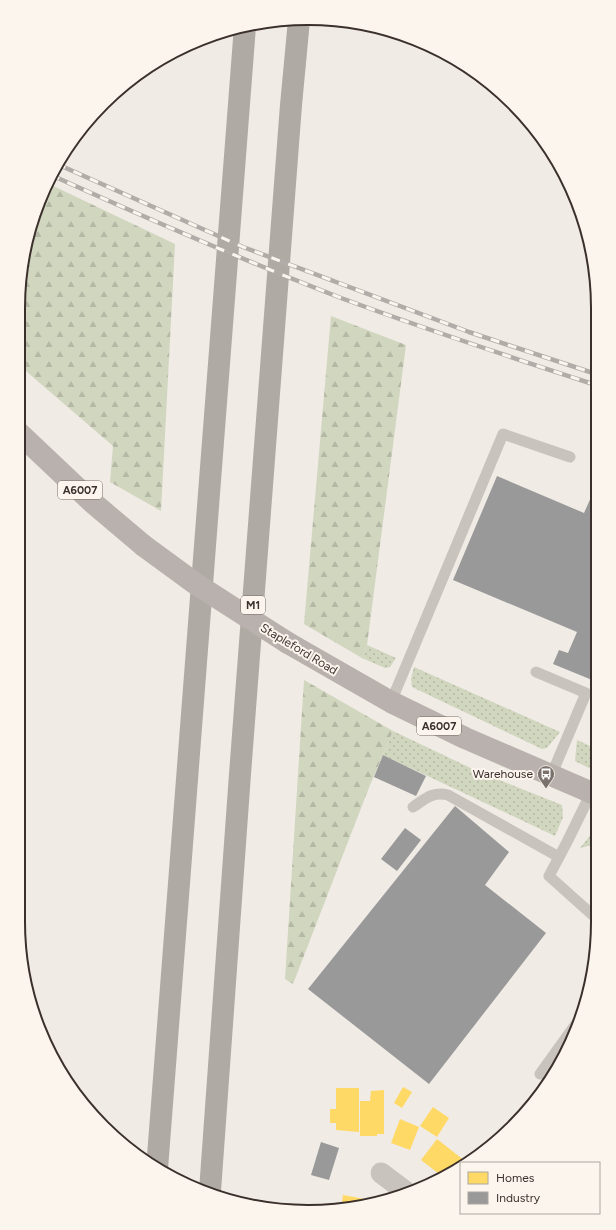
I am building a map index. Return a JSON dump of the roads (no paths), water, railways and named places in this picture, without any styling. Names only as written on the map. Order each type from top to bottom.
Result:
[{"type":"highway","name":"M1","points":[[210,1187],[240,774],[291,104],[298,26]]},
{"type":"highway","points":[[159,1162],[245,32]]},
{"type":"main road","name":"Stapleford Road","points":[[25,439],[92,502],[144,546],[196,584],[288,643],[391,702],[465,738],[591,793]]},
{"type":"street","points":[[381,1174],[401,1189]]},
{"type":"lane","points":[[391,702],[503,434],[570,458]]},
{"type":"lane","points":[[536,672],[586,693],[551,776]]},
{"type":"lane","points":[[413,807],[430,795],[439,793],[448,795],[559,857]]},
{"type":"lane","points":[[591,799],[549,876],[591,914]]},
{"type":"lane","points":[[540,1074],[565,1039]]},
{"type":"railway","points":[[63,167],[243,247],[469,332],[591,372]]},
{"type":"railway","points":[[57,178],[268,269],[341,298],[436,332],[591,383]]},
{"type":"place","name":"Warehouse","points":[[546,789]]}]
